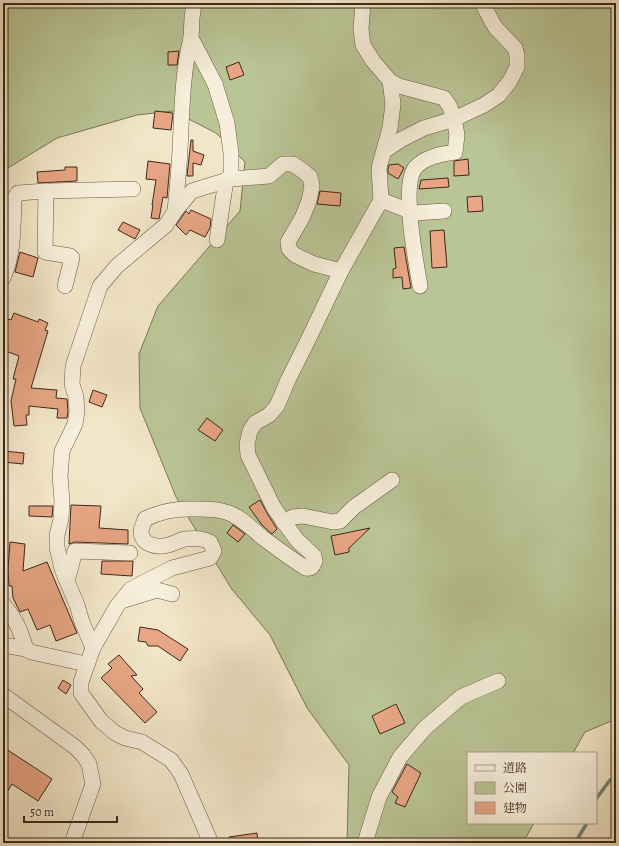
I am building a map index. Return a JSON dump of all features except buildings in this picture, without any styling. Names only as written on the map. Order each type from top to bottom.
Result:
[{"type":"street","points":[[175,211],[180,151],[182,97],[186,57],[191,38],[194,3]]},
{"type":"street","points":[[363,3],[361,29],[363,45],[374,61],[390,81],[399,86],[444,98],[450,107],[454,119],[457,135],[455,152],[439,155],[426,160],[416,167],[410,178],[409,211],[420,286]]},
{"type":"street","points":[[384,151],[402,139],[424,128],[454,119],[484,105],[500,95],[510,81],[517,67],[517,55],[515,48],[495,27],[482,3]]},
{"type":"street","points":[[191,38],[215,84],[227,123],[230,153],[228,180],[217,240]]},
{"type":"street","points":[[211,843],[181,774],[171,760],[142,742],[125,738],[115,733],[101,721],[92,710],[82,693],[81,682],[86,664],[93,648],[120,602],[131,589],[172,568],[210,558],[214,551],[210,542],[199,538],[183,539],[168,546],[159,547],[149,544],[143,539],[141,531],[145,520],[151,516],[166,511],[181,509],[205,508],[227,512],[243,521],[306,568],[310,569],[313,566],[315,561],[314,556],[297,540],[274,508],[248,455],[247,444],[250,431],[255,423],[269,416],[277,406],[341,271],[381,200],[379,168],[390,128],[393,104],[390,81]]},
{"type":"street","points":[[93,648],[62,569],[57,546],[57,535],[61,519],[62,501],[60,476],[62,451],[75,424],[77,412],[76,397],[72,384],[73,366],[100,286],[117,266],[166,225],[175,211],[192,191],[228,180],[269,176],[283,164],[292,164],[310,177],[312,186],[309,201],[302,218],[288,242],[289,250],[295,255],[314,264],[341,271]]},
{"type":"street","points":[[3,278],[6,272],[12,247],[14,199],[18,193],[133,189]]},
{"type":"street","points":[[46,191],[45,252],[70,256],[72,258],[65,286]]},
{"type":"street","points":[[381,200],[415,213],[444,211]]},
{"type":"street","points":[[284,522],[298,516],[333,522],[340,521],[354,507],[392,480]]},
{"type":"street","points":[[66,579],[69,574],[75,551],[130,553]]},
{"type":"street","points":[[120,602],[157,590],[172,594]]},
{"type":"street","points":[[3,604],[15,618],[26,649]]},
{"type":"street","points":[[3,645],[26,649],[31,652],[86,664]]},
{"type":"street","points":[[365,843],[379,797],[400,757],[425,728],[461,698],[498,681]]},
{"type":"street","points":[[3,695],[75,747],[89,764],[93,784],[72,843]]},
{"type":"green space","points":[[3,3],[616,3],[616,719],[585,732],[574,752],[467,752],[467,824],[533,824],[523,843],[347,843],[349,765],[307,708],[270,635],[231,588],[176,497],[140,408],[139,354],[158,306],[240,211],[245,162],[216,133],[173,111],[137,115],[57,138],[3,171]]},
{"type":"waterway","points":[[597,798],[610,780],[616,777]]},
{"type":"waterway","points":[[575,843],[586,824]]}]
